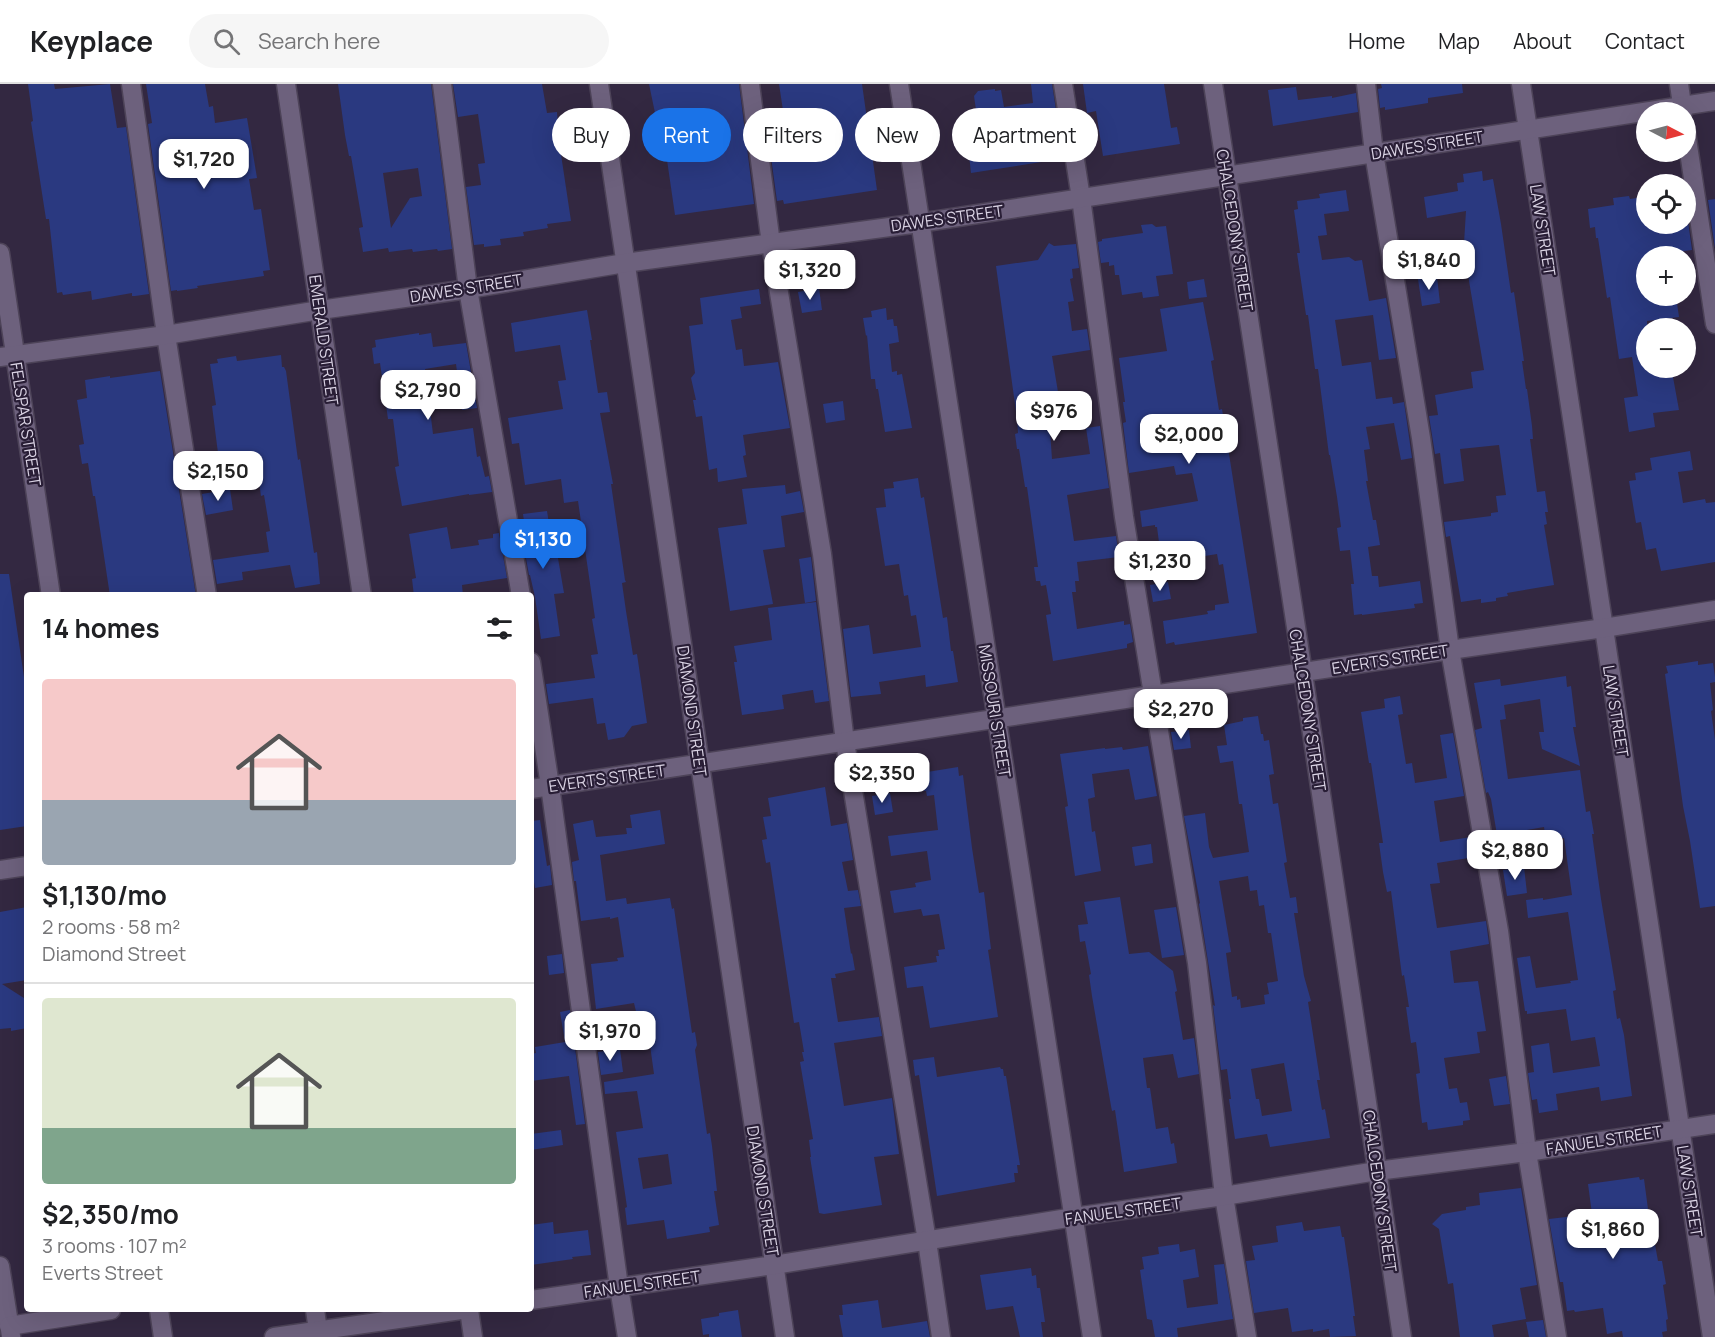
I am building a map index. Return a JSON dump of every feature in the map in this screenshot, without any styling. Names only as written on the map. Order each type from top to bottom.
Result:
[{"type":"street","points":[[131,84],[166,335],[206,592]]},
{"type":"street","name":"EMERALD STREET","points":[[286,84],[361,592]]},
{"type":"street","points":[[442,84],[468,289],[519,592]]},
{"type":"street","name":"DIAMOND STREET","points":[[599,84],[785,1337]]},
{"type":"street","points":[[750,84],[771,244],[822,554],[845,742],[941,1337]]},
{"type":"street","name":"MISSOURI STREET","points":[[899,84],[1092,1337]]},
{"type":"street","points":[[1063,84],[1081,198],[1124,517],[1197,963],[1224,1196],[1247,1337]]},
{"type":"street","name":"CHALCEDONY STREET","points":[[1213,84],[1402,1337]]},
{"type":"street","points":[[1366,84],[1374,153],[1420,438],[1450,650],[1498,931],[1527,1152],[1557,1337]]},
{"type":"street","name":"LAW STREET","points":[[1521,84],[1712,1337]]},
{"type":"street","points":[[1679,84],[1682,102]]},
{"type":"street","name":"DAWES STREET","points":[[1696,106],[1715,101]]},
{"type":"street","name":"DAWES STREET","points":[[8,356],[166,335],[625,263],[920,223],[1636,115]]},
{"type":"street","points":[[1691,162],[1715,324]]},
{"type":"street","name":"FELSPAR STREET","points":[[0,253],[8,356],[50,592]]},
{"type":"street","name":"EVERTS STREET","points":[[534,789],[1715,610]]},
{"type":"street","points":[[534,682],[627,1337]]},
{"type":"street","points":[[0,870],[24,866]]},
{"type":"street","name":"FANUEL STREET","points":[[534,1300],[774,1265],[1377,1171],[1527,1152],[1715,1124]]},
{"type":"street","points":[[0,1266],[10,1331],[101,1312]]},
{"type":"street","points":[[159,1312],[164,1337]]},
{"type":"street","points":[[315,1312],[318,1333]]},
{"type":"street","points":[[274,1337],[318,1333],[449,1312]]},
{"type":"street","points":[[469,1312],[473,1337]]},
{"type":"building","points":[[28,84],[54,84],[55,89],[110,84],[117,128],[126,127],[149,294],[132,296],[132,293],[92,300],[91,291],[63,295],[62,292],[57,293],[49,219],[46,219],[31,122],[33,121]]},
{"type":"building","points":[[146,84],[205,84],[209,107],[213,106],[215,123],[247,118],[257,178],[249,179],[254,210],[261,209],[270,270],[263,271],[264,276],[171,291],[148,124],[152,123]]},
{"type":"building","points":[[338,84],[431,84],[452,249],[413,252],[412,249],[389,252],[388,248],[363,252],[359,228],[363,227],[351,156],[349,156]],"holes":[[[418,168],[422,196],[410,198],[391,228],[383,173]]]},
{"type":"building","points":[[453,84],[542,84],[547,113],[552,112],[552,162],[562,162],[571,221],[547,224],[548,228],[523,232],[524,236],[500,239],[501,245],[484,247],[484,244],[474,245],[466,187],[481,185],[478,164],[485,163],[478,114],[458,117]]},
{"type":"building","points":[[649,84],[739,84],[743,116],[743,162],[749,162],[754,204],[675,215],[667,162],[731,162],[731,108],[654,108]]},
{"type":"building","points":[[779,84],[862,84],[865,108],[855,108],[855,162],[873,162],[877,190],[784,204],[783,200],[777,201],[772,162],[843,162],[843,108],[783,108]]},
{"type":"building","points":[[1031,84],[1052,84],[1056,108],[976,108],[974,96],[978,91],[995,89],[995,91],[1001,90],[1004,107],[1033,103]]},
{"type":"building","points":[[1083,84],[1164,84],[1171,128],[1177,127],[1180,144],[1103,156],[1098,108],[1086,108]]},
{"type":"building","points":[[1381,84],[1462,84],[1463,93],[1428,98],[1428,103],[1385,110],[1385,107],[1380,108],[1378,89],[1382,88]]},
{"type":"building","points":[[1296,87],[1298,100],[1332,96],[1332,98],[1356,93],[1358,112],[1273,126],[1268,90]]},
{"type":"building","points":[[970,162],[1041,162],[971,173]]},
{"type":"building","points":[[1482,171],[1483,181],[1493,179],[1511,293],[1514,292],[1532,426],[1533,439],[1530,439],[1537,492],[1545,491],[1548,512],[1545,512],[1547,524],[1544,525],[1554,585],[1507,593],[1508,596],[1496,598],[1496,601],[1481,603],[1481,599],[1461,602],[1450,536],[1446,537],[1444,522],[1491,516],[1491,513],[1498,512],[1496,496],[1506,495],[1499,445],[1460,449],[1464,481],[1444,484],[1440,453],[1435,454],[1429,416],[1438,415],[1435,395],[1473,388],[1471,372],[1484,370],[1467,269],[1432,273],[1429,247],[1464,243],[1466,211],[1427,218],[1424,197],[1458,191],[1457,183],[1464,182],[1463,174]]},
{"type":"building","points":[[1346,190],[1349,211],[1324,214],[1327,235],[1318,236],[1322,260],[1349,257],[1355,261],[1362,260],[1369,301],[1386,298],[1396,358],[1379,360],[1373,315],[1335,320],[1342,366],[1371,362],[1376,399],[1392,397],[1393,404],[1404,402],[1412,458],[1401,460],[1394,423],[1366,427],[1370,449],[1364,450],[1368,481],[1366,481],[1380,545],[1368,547],[1372,576],[1378,576],[1379,587],[1420,581],[1423,603],[1414,604],[1415,608],[1362,615],[1354,615],[1351,584],[1354,584],[1350,550],[1340,551],[1337,528],[1341,527],[1337,497],[1318,369],[1315,369],[1308,315],[1306,315],[1297,253],[1300,253],[1294,210],[1298,209],[1297,201],[1320,198],[1319,194]]},
{"type":"building","points":[[1629,196],[1630,199],[1636,198],[1636,234],[1690,234],[1691,246],[1636,246],[1636,306],[1677,306],[1679,317],[1636,318],[1636,378],[1673,378],[1679,410],[1653,413],[1655,427],[1629,432],[1624,398],[1638,396],[1632,357],[1619,359],[1598,238],[1596,238],[1595,227],[1590,228],[1588,209],[1614,205],[1613,198]]},
{"type":"building","points":[[1715,199],[1715,248],[1708,200]]},
{"type":"building","points":[[1152,224],[1156,227],[1166,226],[1173,274],[1156,276],[1159,296],[1143,298],[1142,292],[1122,295],[1119,275],[1115,275],[1114,265],[1109,266],[1109,262],[1101,263],[1098,242],[1102,239],[1143,233],[1141,225]]},
{"type":"building","points":[[1049,243],[1054,246],[1076,244],[1079,268],[1072,269],[1073,278],[1070,279],[1074,301],[1068,302],[1072,331],[1087,329],[1090,350],[1052,356],[1059,398],[1060,428],[1050,431],[1052,459],[1090,454],[1086,428],[1100,426],[1109,488],[1067,495],[1074,541],[1116,536],[1119,557],[1077,562],[1079,581],[1075,581],[1076,592],[1072,592],[1077,629],[1124,621],[1124,625],[1130,624],[1133,642],[1127,644],[1127,648],[1053,661],[1046,615],[1051,614],[1046,585],[1041,586],[1040,581],[1036,581],[1034,567],[1038,567],[1027,487],[1025,487],[1019,449],[1017,449],[1015,434],[1018,433],[1017,419],[996,266],[1038,260]]},
{"type":"building","points":[[1437,277],[1440,303],[1422,306],[1418,279]]},
{"type":"building","points":[[1204,279],[1207,297],[1189,299],[1187,282]]},
{"type":"building","points":[[819,288],[822,310],[802,313],[798,292]]},
{"type":"building","points":[[759,289],[761,304],[740,307],[742,318],[731,320],[736,350],[742,349],[744,366],[778,362],[790,428],[743,435],[746,455],[743,456],[747,477],[718,482],[717,468],[709,470],[702,416],[696,417],[693,400],[696,400],[691,378],[695,373],[689,326],[703,324],[700,298]]},
{"type":"building","points":[[1203,302],[1257,633],[1175,645],[1174,642],[1166,644],[1163,621],[1208,614],[1207,611],[1215,610],[1215,605],[1229,603],[1223,564],[1219,565],[1217,554],[1205,556],[1204,553],[1161,558],[1157,527],[1155,525],[1142,527],[1140,511],[1198,501],[1192,473],[1176,475],[1174,466],[1129,473],[1123,423],[1126,422],[1123,402],[1125,402],[1119,358],[1167,351],[1160,309]]},
{"type":"building","points":[[886,308],[887,320],[893,319],[894,326],[897,326],[899,342],[889,344],[892,372],[897,371],[897,375],[902,374],[912,428],[885,432],[878,389],[876,389],[875,379],[871,379],[863,318],[872,317],[871,311]]},
{"type":"building","points":[[587,310],[598,393],[607,392],[610,412],[600,413],[613,484],[611,484],[626,582],[622,583],[626,611],[633,655],[637,654],[647,723],[632,726],[624,737],[608,740],[605,723],[597,724],[593,698],[549,704],[546,684],[595,678],[591,655],[598,654],[592,619],[595,618],[578,501],[564,503],[561,479],[525,485],[519,443],[512,444],[508,418],[563,409],[558,381],[566,380],[560,345],[515,352],[511,323]]},
{"type":"building","points":[[419,333],[419,335],[431,333],[433,347],[466,343],[477,408],[462,410],[456,364],[425,369],[433,434],[473,428],[477,457],[480,456],[485,477],[489,476],[492,492],[402,506],[395,467],[399,466],[393,419],[388,419],[380,363],[374,364],[372,348],[376,347],[375,340]]},
{"type":"building","points":[[281,355],[282,367],[286,371],[314,553],[317,552],[320,584],[295,588],[290,565],[242,572],[243,580],[217,584],[213,560],[269,552],[266,532],[270,531],[264,495],[261,496],[256,461],[243,463],[242,458],[219,461],[212,406],[216,405],[210,364],[218,363],[217,359],[236,356],[237,361]]},
{"type":"building","points":[[160,371],[195,592],[109,592],[88,463],[82,464],[79,445],[84,444],[77,400],[87,398],[85,380],[110,376],[110,378]]},
{"type":"building","points":[[843,401],[845,420],[826,423],[823,404]]},
{"type":"building","points":[[1690,451],[1693,470],[1678,472],[1683,503],[1705,499],[1706,503],[1715,502],[1715,562],[1661,571],[1656,548],[1646,550],[1641,522],[1636,523],[1629,481],[1636,480],[1635,473],[1652,470],[1650,458]]},
{"type":"building","points":[[918,478],[921,498],[924,497],[943,618],[947,617],[958,682],[926,687],[925,675],[879,682],[881,694],[851,697],[843,629],[869,625],[873,654],[921,647],[916,615],[911,616],[908,595],[904,596],[899,564],[885,566],[876,508],[886,507],[884,489],[894,488],[893,482]]},
{"type":"building","points":[[785,485],[786,494],[800,491],[804,512],[781,516],[785,547],[763,550],[773,604],[730,611],[718,528],[747,524],[742,489]]},
{"type":"building","points":[[230,489],[233,510],[206,515],[202,494]]},
{"type":"building","points":[[547,511],[551,536],[554,535],[564,593],[554,594],[560,636],[541,639],[521,530],[525,529],[523,514]]},
{"type":"building","points":[[447,527],[451,549],[479,545],[478,540],[493,538],[493,534],[499,533],[507,578],[462,585],[463,592],[414,592],[412,579],[416,578],[409,534]]},
{"type":"building","points":[[811,557],[816,601],[805,603],[799,559]]},
{"type":"building","points":[[0,574],[9,574],[24,677],[24,826],[0,830]]},
{"type":"building","points":[[1168,582],[1171,599],[1153,602],[1150,585]]},
{"type":"building","points":[[816,602],[829,701],[815,703],[813,690],[782,695],[784,709],[742,715],[734,662],[737,662],[734,646],[772,640],[768,608]]},
{"type":"building","points":[[1698,661],[1698,665],[1713,663],[1715,677],[1715,682],[1710,683],[1715,740],[1715,906],[1700,908],[1665,674],[1668,673],[1666,666]]},
{"type":"building","points":[[1566,676],[1567,687],[1571,686],[1576,727],[1573,727],[1580,766],[1542,749],[1539,732],[1544,732],[1540,699],[1504,705],[1506,719],[1500,720],[1508,779],[1580,770],[1586,812],[1590,811],[1594,834],[1592,834],[1601,899],[1616,990],[1613,991],[1617,1019],[1620,1018],[1624,1035],[1632,1096],[1601,1101],[1599,1087],[1556,1094],[1558,1110],[1539,1113],[1537,1099],[1532,1100],[1528,1073],[1534,1072],[1531,1046],[1549,1043],[1553,1073],[1600,1066],[1595,1037],[1571,1041],[1566,1009],[1527,1014],[1525,1011],[1517,958],[1530,956],[1536,988],[1578,980],[1568,912],[1528,918],[1526,900],[1543,898],[1543,900],[1572,895],[1564,838],[1546,841],[1544,827],[1497,835],[1491,799],[1488,792],[1486,793],[1475,730],[1482,728],[1474,683],[1500,679],[1501,686]]},
{"type":"building","points":[[1400,696],[1403,714],[1398,715],[1406,764],[1412,763],[1415,783],[1447,778],[1440,735],[1453,733],[1464,796],[1434,801],[1440,842],[1471,837],[1475,857],[1437,863],[1440,883],[1430,884],[1437,928],[1486,921],[1489,944],[1450,951],[1454,983],[1478,981],[1486,1031],[1477,1032],[1480,1053],[1444,1058],[1449,1089],[1457,1088],[1460,1103],[1467,1102],[1470,1120],[1463,1121],[1463,1125],[1428,1130],[1427,1122],[1422,1123],[1416,1074],[1420,1073],[1416,1042],[1411,1043],[1406,1007],[1409,1007],[1404,975],[1402,976],[1391,891],[1387,892],[1383,872],[1379,843],[1383,843],[1361,712],[1385,708],[1384,699]]},
{"type":"building","points":[[1258,716],[1264,741],[1269,740],[1274,774],[1269,775],[1273,804],[1278,803],[1290,898],[1296,897],[1298,913],[1294,913],[1304,976],[1311,1001],[1308,1002],[1320,1080],[1317,1080],[1330,1138],[1270,1147],[1267,1134],[1235,1139],[1227,1069],[1221,1070],[1213,1005],[1215,1006],[1200,903],[1184,816],[1205,813],[1209,847],[1213,858],[1249,852],[1233,761],[1220,763],[1217,746],[1227,745],[1224,725],[1243,721],[1243,718]],"holes":[[[1248,876],[1250,891],[1257,890],[1259,906],[1264,905],[1268,933],[1271,933],[1278,981],[1267,983],[1269,994],[1264,995],[1265,1004],[1241,1008],[1240,999],[1237,1000],[1237,996],[1232,997],[1226,953],[1231,952],[1219,881]],[[1284,1063],[1292,1111],[1262,1116],[1259,1099],[1256,1099],[1251,1069]]]},
{"type":"building","points":[[1189,730],[1191,748],[1174,750],[1171,732]]},
{"type":"building","points":[[1148,746],[1157,796],[1135,800],[1129,769],[1092,774],[1095,797],[1088,799],[1092,832],[1095,831],[1101,871],[1075,876],[1060,754],[1105,748],[1122,747],[1123,750]]},
{"type":"building","points":[[958,767],[959,776],[963,775],[979,893],[984,892],[991,949],[988,950],[998,1017],[930,1028],[923,986],[907,988],[904,967],[937,962],[938,950],[945,949],[939,914],[923,916],[921,909],[894,913],[890,891],[916,887],[915,883],[931,880],[927,851],[891,856],[888,836],[938,830],[934,795],[927,796],[924,791],[921,773]]},
{"type":"building","points":[[905,768],[908,784],[887,787],[884,771]]},
{"type":"building","points":[[825,787],[831,826],[847,823],[853,860],[842,862],[848,891],[858,890],[861,906],[844,908],[855,970],[835,974],[836,978],[831,978],[838,1022],[879,1017],[882,1036],[834,1043],[844,1106],[892,1098],[899,1154],[874,1157],[882,1205],[824,1214],[819,1213],[810,1157],[809,1140],[813,1139],[800,1062],[804,1061],[802,1052],[804,1052],[799,1022],[794,1023],[770,862],[766,863],[762,840],[767,839],[763,817],[771,816],[768,798]]},
{"type":"building","points":[[890,793],[893,812],[875,815],[872,796]]},
{"type":"building","points":[[660,810],[665,844],[600,855],[606,901],[626,898],[627,904],[670,898],[672,909],[674,908],[692,1033],[695,1032],[697,1045],[695,1050],[707,1134],[710,1133],[717,1191],[714,1191],[719,1225],[709,1227],[710,1232],[667,1239],[664,1220],[627,1225],[625,1208],[627,1207],[616,1132],[643,1128],[637,1091],[605,1094],[604,1082],[654,1074],[650,1045],[654,1022],[639,1024],[634,1003],[596,1009],[591,964],[618,961],[617,958],[624,957],[618,917],[581,921],[572,862],[579,860],[573,824],[593,820],[596,837],[627,834],[626,828],[632,828],[630,815]],"holes":[[[668,1154],[672,1184],[643,1189],[638,1158]]]},
{"type":"building","points":[[540,820],[552,885],[535,888],[534,882],[534,821]]},
{"type":"building","points":[[1151,844],[1153,863],[1135,866],[1132,847]]},
{"type":"building","points":[[1524,867],[1527,893],[1507,896],[1503,870]]},
{"type":"building","points":[[1120,897],[1129,954],[1149,952],[1173,971],[1183,1040],[1194,1038],[1199,1074],[1178,1078],[1173,1054],[1143,1058],[1156,1129],[1168,1127],[1171,1144],[1174,1143],[1177,1163],[1124,1172],[1115,1110],[1112,1111],[1092,996],[1085,941],[1080,942],[1078,925],[1088,924],[1084,902]]},
{"type":"building","points":[[1176,907],[1184,955],[1162,958],[1154,910]]},
{"type":"building","points":[[24,908],[24,980],[2,984],[24,998],[24,1029],[11,1031],[11,1028],[0,1029],[0,912]]},
{"type":"building","points":[[562,954],[564,973],[549,975],[547,956]]},
{"type":"building","points":[[570,1010],[585,1124],[576,1125],[569,1076],[534,1081],[535,1047],[565,1042],[560,1012]]},
{"type":"building","points":[[620,1049],[623,1072],[601,1075],[598,1052]]},
{"type":"building","points":[[934,1057],[937,1077],[1000,1067],[1003,1069],[1020,1165],[1017,1165],[1018,1173],[1014,1173],[1015,1182],[937,1196],[919,1075],[915,1076],[913,1060]]},
{"type":"building","points":[[1506,1076],[1510,1104],[1494,1106],[1489,1079]]},
{"type":"building","points":[[561,1130],[563,1145],[534,1150],[534,1134]]},
{"type":"building","points":[[1639,1177],[1640,1180],[1644,1179],[1648,1209],[1645,1210],[1651,1239],[1654,1239],[1658,1261],[1662,1261],[1666,1284],[1663,1285],[1668,1319],[1666,1320],[1667,1331],[1662,1332],[1663,1337],[1623,1337],[1622,1331],[1607,1334],[1603,1308],[1567,1311],[1549,1219],[1592,1214],[1588,1184]]},
{"type":"building","points":[[1521,1188],[1537,1285],[1520,1288],[1526,1319],[1492,1325],[1494,1337],[1460,1337],[1453,1283],[1448,1284],[1439,1229],[1432,1224],[1442,1214],[1480,1205],[1479,1193]]},
{"type":"building","points":[[553,1222],[554,1234],[588,1230],[591,1255],[534,1265],[534,1225]]},
{"type":"building","points":[[1302,1222],[1304,1231],[1340,1226],[1349,1271],[1356,1336],[1330,1337],[1329,1329],[1292,1332],[1288,1308],[1254,1313],[1246,1261],[1255,1260],[1252,1246],[1278,1242],[1276,1226]]},
{"type":"building","points":[[1179,1244],[1180,1252],[1195,1249],[1199,1277],[1183,1280],[1187,1308],[1218,1304],[1214,1265],[1224,1264],[1233,1319],[1177,1328],[1178,1337],[1155,1337],[1152,1320],[1147,1319],[1140,1270],[1144,1269],[1142,1257],[1159,1254],[1158,1247]]},
{"type":"building","points":[[1031,1268],[1032,1276],[1036,1275],[1037,1288],[1040,1288],[1045,1322],[1041,1322],[1043,1337],[1020,1337],[1013,1306],[986,1310],[980,1275]]},
{"type":"building","points":[[878,1300],[882,1328],[927,1321],[930,1337],[843,1337],[839,1315],[843,1315],[842,1305]]},
{"type":"building","points":[[738,1310],[742,1337],[703,1335],[701,1319]]},
{"type":"building","points":[[1543,1320],[1546,1337],[1529,1337],[1526,1322]]}]
